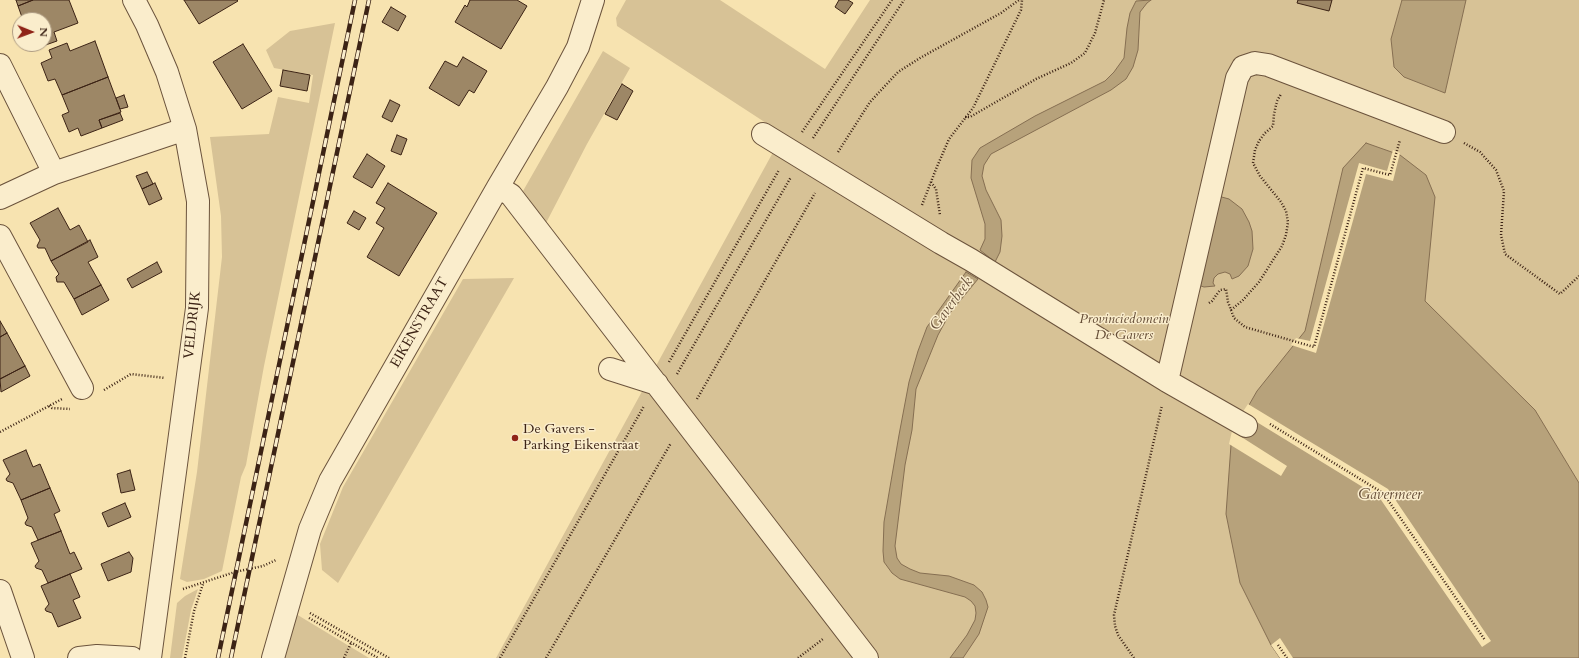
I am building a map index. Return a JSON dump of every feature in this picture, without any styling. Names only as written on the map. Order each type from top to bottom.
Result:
[{"type":"street","name":"VELDRIJK","points":[[134,0],[147,24],[167,72],[185,128],[198,201],[197,308],[150,658]]},
{"type":"street","name":"EIKENSTRAAT","points":[[273,658],[310,529],[330,481],[498,187],[557,87],[578,47],[593,0]]},
{"type":"street","points":[[1167,381],[1237,78],[1243,67],[1255,63],[1268,65],[1444,132]]},
{"type":"street","points":[[0,65],[54,173]]},
{"type":"street","points":[[0,198],[54,173],[185,128]]},
{"type":"street","points":[[763,134],[1167,381],[1246,426]]},
{"type":"street","points":[[498,187],[511,195],[867,658]]},
{"type":"street","points":[[0,236],[90,391]]},
{"type":"street","points":[[610,369],[661,390]]},
{"type":"street","points":[[0,591],[23,658]]},
{"type":"street","points":[[79,658],[97,656],[132,658]]},
{"type":"path","points":[[661,390],[796,169],[797,139],[892,0]]},
{"type":"path","points":[[796,153],[904,0]]},
{"type":"path","points":[[546,658],[827,173],[870,102],[898,72],[920,58],[1001,14],[1019,0]]},
{"type":"path","points":[[914,227],[949,139],[972,108],[1021,10],[1022,0]]},
{"type":"path","points":[[965,118],[970,117],[1036,79],[1071,63],[1085,53],[1095,33],[1104,0]]},
{"type":"path","points":[[1231,310],[1243,300],[1259,282],[1282,246],[1286,236],[1288,222],[1286,211],[1281,202],[1260,176],[1253,163],[1255,150],[1265,133],[1274,126],[1274,114],[1277,101],[1293,75]]},
{"type":"path","points":[[1444,132],[1480,152],[1496,170],[1504,191],[1501,235],[1504,254],[1560,294],[1579,276]]},
{"type":"path","points":[[1203,306],[1212,301],[1220,290],[1226,289],[1234,318],[1245,327],[1314,346],[1363,168],[1390,175],[1398,146]]},
{"type":"path","points":[[0,432],[49,406],[131,374],[187,381]]},
{"type":"path","points":[[1134,658],[1118,635],[1114,615],[1167,381]]},
{"type":"path","points":[[49,406],[52,408],[70,409]]},
{"type":"path","points":[[1270,424],[1383,493],[1485,640]]},
{"type":"path","points":[[185,658],[194,611],[203,583],[235,572],[263,566],[276,560]]},
{"type":"path","points":[[288,602],[378,658]]},
{"type":"path","points":[[288,602],[389,658]]},
{"type":"path","points":[[798,658],[841,626]]},
{"type":"path","points":[[344,658],[351,642]]},
{"type":"path","points":[[1278,645],[1287,658]]},
{"type":"green space","name":"Provinciedomein De Gavers","points":[[626,0],[720,0],[825,69],[870,0],[1579,0],[1579,658],[496,658],[783,134],[617,26],[616,18]]},
{"type":"green space","points":[[335,23],[264,366],[246,465],[241,477],[222,571],[204,579],[187,582],[180,579],[197,472],[222,257],[221,216],[210,137],[269,134],[278,97],[309,103],[313,75],[274,68],[266,50],[290,31]]},
{"type":"green space","points":[[603,51],[630,68],[587,144],[546,223],[523,191]]},
{"type":"green space","points":[[514,278],[338,583],[322,570],[320,544],[343,487],[463,279]]},
{"type":"green space","points":[[198,589],[191,610],[182,658],[170,658],[177,603],[185,596]]},
{"type":"green space","points":[[296,614],[369,658],[283,658]]},
{"type":"water","points":[[1151,0],[1140,12],[1138,50],[1133,67],[1126,79],[1111,90],[991,154],[984,165],[982,176],[986,190],[1001,220],[1002,236],[1000,252],[995,262],[980,250],[985,239],[985,224],[971,178],[972,160],[980,148],[1035,116],[1105,81],[1114,72],[1124,58],[1130,13],[1136,1]]},
{"type":"water","points":[[1402,0],[1466,0],[1445,93],[1404,77],[1394,67],[1391,39]]},
{"type":"water","name":"Gavermeer","points":[[1366,143],[1400,155],[1426,175],[1435,197],[1425,301],[1535,410],[1579,483],[1579,658],[1280,658],[1271,645],[1240,583],[1226,514],[1233,433],[1257,391],[1305,331],[1343,168]]},
{"type":"water","points":[[1218,196],[1229,199],[1242,209],[1252,231],[1253,249],[1248,266],[1239,276],[1232,279],[1230,274],[1225,272],[1218,274],[1214,278],[1213,283],[1215,286],[1204,287],[1198,285]]},
{"type":"water","name":"Gaverbeek","points":[[966,272],[978,279],[950,313],[938,335],[916,389],[912,430],[905,465],[895,546],[897,558],[901,564],[920,573],[949,576],[974,585],[982,592],[986,600],[988,607],[979,634],[963,658],[950,658],[967,635],[975,620],[975,606],[965,597],[900,579],[892,573],[884,562],[884,522],[909,382],[918,351],[927,327]]},
{"type":"pier","points":[[1393,150],[1400,153],[1393,181],[1366,174],[1316,353],[1291,345],[1296,338],[1310,341],[1359,163],[1387,171]]},
{"type":"pier","points":[[1248,404],[1388,489],[1491,641],[1482,647],[1379,497],[1242,413]]},
{"type":"pier","points":[[1232,431],[1287,466],[1281,476],[1229,444]]},
{"type":"pier","points":[[1280,638],[1293,658],[1280,658],[1271,645]]},
{"type":"building","points":[[16,0],[33,0],[18,6]]},
{"type":"building","points":[[33,0],[69,0],[78,23],[54,32],[57,41],[52,43],[52,12],[20,12],[18,6]]},
{"type":"building","points":[[184,0],[237,0],[238,1],[199,24]]},
{"type":"building","points":[[470,0],[517,0],[527,6],[501,49],[455,22],[465,5],[467,7]]},
{"type":"building","points":[[839,0],[848,0],[853,3],[845,14],[835,7]]},
{"type":"building","points":[[1298,0],[1332,0],[1329,11],[1297,3]]},
{"type":"building","points":[[391,7],[406,16],[398,31],[382,22]]},
{"type":"building","points":[[95,41],[108,77],[62,95],[55,79],[48,81],[41,63],[52,58],[50,52],[52,52],[52,49],[67,43],[70,51]]},
{"type":"building","points":[[243,44],[272,91],[242,109],[213,62]]},
{"type":"building","points":[[463,57],[487,71],[474,93],[469,90],[459,106],[429,88],[445,61],[457,67]]},
{"type":"building","points":[[283,70],[310,75],[307,91],[280,86]]},
{"type":"building","points":[[108,77],[121,112],[99,120],[102,128],[81,136],[78,128],[69,132],[62,115],[69,112],[62,95]]},
{"type":"building","points":[[622,84],[633,91],[617,120],[605,114]]},
{"type":"building","points":[[124,95],[128,107],[120,109],[116,98]]},
{"type":"building","points":[[390,100],[400,105],[392,122],[382,117]]},
{"type":"building","points":[[120,113],[123,120],[102,128],[99,120]]},
{"type":"building","points":[[397,135],[407,139],[401,155],[391,151]]},
{"type":"building","points":[[367,154],[385,166],[372,188],[353,177]]},
{"type":"building","points":[[147,172],[153,184],[142,189],[136,176]]},
{"type":"building","points":[[155,183],[162,199],[149,205],[142,189]]},
{"type":"building","points":[[388,183],[437,213],[399,276],[367,257],[384,228],[376,223],[385,208],[376,203]]},
{"type":"building","points":[[58,208],[70,230],[79,225],[88,242],[51,261],[45,248],[38,248],[37,246],[40,240],[30,223]]},
{"type":"building","points":[[354,211],[366,218],[359,230],[347,223]]},
{"type":"building","points":[[90,240],[98,257],[88,262],[101,285],[74,299],[64,282],[57,282],[56,277],[59,274],[51,261]]},
{"type":"building","points":[[157,262],[162,272],[132,288],[127,279]]},
{"type":"building","points":[[101,285],[109,300],[82,315],[74,299]]},
{"type":"building","points":[[0,321],[7,333],[0,337]]},
{"type":"building","points":[[7,333],[25,366],[0,379],[0,337]]},
{"type":"building","points":[[25,366],[30,376],[1,392],[0,379]]},
{"type":"building","points":[[26,450],[33,467],[40,464],[50,488],[21,500],[13,483],[7,481],[6,479],[10,474],[3,460]]},
{"type":"building","points":[[130,470],[135,490],[121,493],[117,474]]},
{"type":"building","points":[[50,488],[60,511],[54,514],[61,531],[38,540],[32,527],[26,525],[25,523],[28,518],[21,500]]},
{"type":"building","points":[[125,503],[131,517],[108,527],[102,513]]},
{"type":"building","points":[[61,531],[70,554],[74,552],[82,569],[48,583],[42,570],[36,568],[35,566],[39,561],[31,543]]},
{"type":"building","points":[[129,552],[133,558],[131,572],[108,581],[101,564]]},
{"type":"building","points":[[70,574],[80,597],[73,600],[81,618],[58,627],[52,613],[46,611],[45,609],[49,604],[41,586]]},
{"type":"railway","points":[[218,658],[355,0]]},
{"type":"railway","points":[[231,658],[369,0]]},
{"type":"place","name":"De Gavers - Parking Eikenstraat","points":[[515,438]]}]
